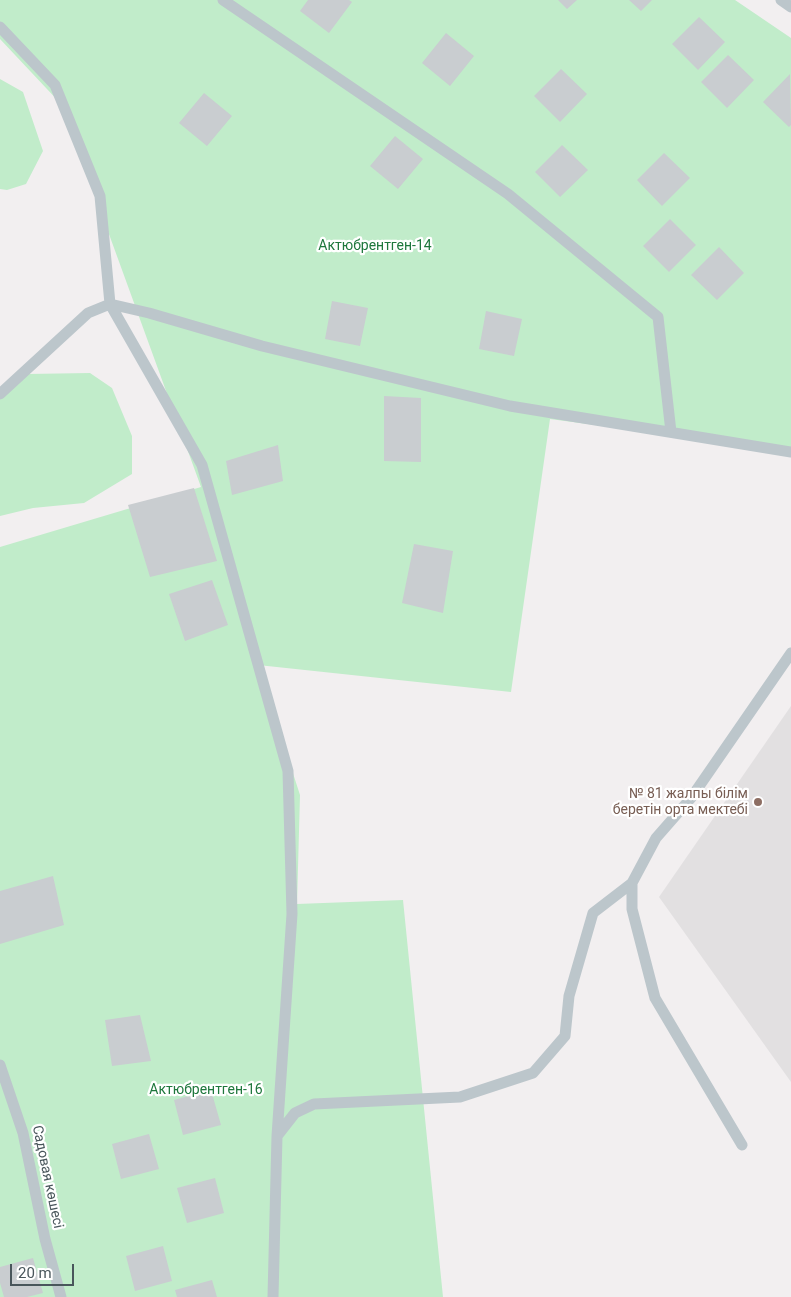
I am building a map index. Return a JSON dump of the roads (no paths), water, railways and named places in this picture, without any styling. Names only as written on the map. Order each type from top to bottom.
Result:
[{"type":"lane","points":[[223,0],[508,194],[658,317],[671,432]]},
{"type":"lane","points":[[781,0],[791,7]]},
{"type":"lane","points":[[0,27],[55,85],[100,196],[110,304],[202,465],[288,771],[292,914],[277,1136],[273,1297]]},
{"type":"lane","points":[[0,394],[88,313],[110,304],[149,313],[262,346],[510,406],[791,452]]},
{"type":"lane","points":[[277,1136],[295,1113],[314,1104],[460,1097],[533,1073],[565,1036],[569,996],[594,913],[632,883],[656,838],[691,798],[791,653]]},
{"type":"lane","points":[[632,883],[632,909],[655,998],[742,1145]]},
{"type":"lane","name":"Садовая көшесі","points":[[0,1065],[23,1133],[45,1240],[61,1297]]},
{"type":"place","name":"№ 81 жалпы білім беретін орта мектебі","points":[[758,802]]},
{"type":"park label","name":"Актюбрентген-14","points":[[375,246]]},
{"type":"park label","name":"Актюбрентген-16","points":[[206,1090]]}]
